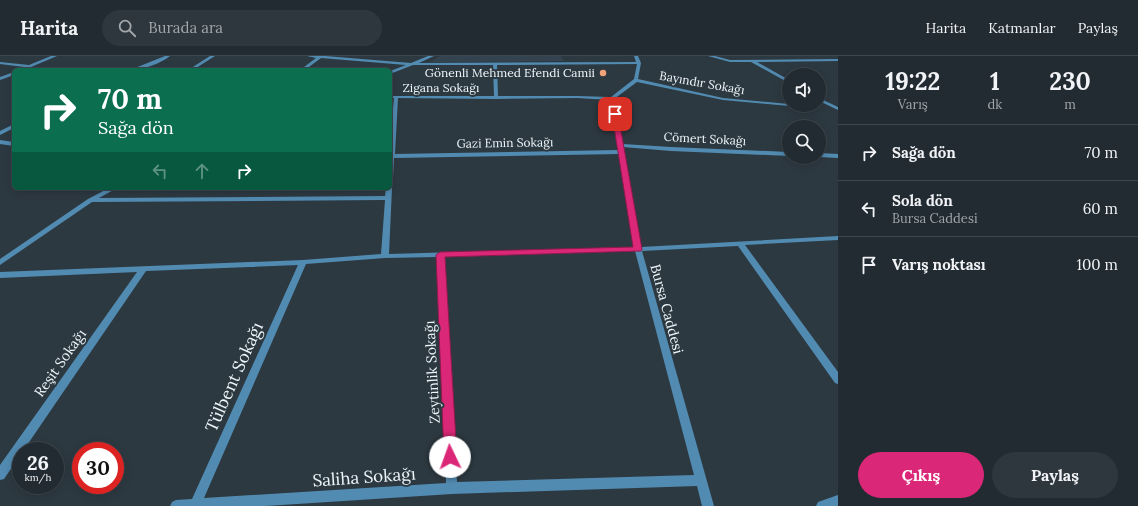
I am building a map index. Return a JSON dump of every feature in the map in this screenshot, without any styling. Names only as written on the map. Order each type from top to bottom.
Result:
[{"type":"street","points":[[24,68],[55,56]]},
{"type":"street","points":[[137,68],[168,56]]},
{"type":"street","points":[[193,68],[213,56]]},
{"type":"street","points":[[309,56],[369,62],[412,64],[496,64],[637,60],[636,80],[612,99]]},
{"type":"street","points":[[369,62],[374,56]]},
{"type":"street","points":[[392,72],[432,56]]},
{"type":"street","points":[[710,56],[730,61],[838,60]]},
{"type":"street","points":[[745,56],[782,78]]},
{"type":"street","points":[[305,68],[320,57]]},
{"type":"street","points":[[0,63],[29,66]]},
{"type":"street","points":[[496,64],[496,98]]},
{"type":"street","points":[[0,79],[12,74]]},
{"type":"street","name":"Bayındır Sokağı","points":[[636,80],[723,99],[782,104]]},
{"type":"street","name":"Zigana Sokağı","points":[[393,98],[577,97],[612,99]]},
{"type":"street","points":[[392,127],[393,98]]},
{"type":"street","name":"Bursa Caddesi","points":[[612,99],[638,249],[699,480],[708,506]]},
{"type":"street","points":[[828,103],[838,109]]},
{"type":"street","points":[[0,133],[12,127]]},
{"type":"street","points":[[0,142],[12,144]]},
{"type":"street","name":"Gazi Emin Sokağı","points":[[392,156],[620,148]]},
{"type":"street","name":"Cömert Sokağı","points":[[620,148],[782,154]]},
{"type":"street","points":[[826,155],[838,156]]},
{"type":"street","points":[[0,263],[90,200],[110,190]]},
{"type":"street","points":[[385,256],[389,190]]},
{"type":"street","points":[[90,200],[389,198]]},
{"type":"street","points":[[0,275],[303,262],[385,256],[638,249],[838,238]]},
{"type":"street","points":[[740,243],[838,380]]},
{"type":"street","name":"Zeytinlik Sokağı","points":[[440,255],[452,488]]},
{"type":"street","name":"Tülbent Sokağı","points":[[195,505],[303,262]]},
{"type":"street","name":"Reşit Sokağı","points":[[0,475],[144,268]]},
{"type":"street","name":"Saliha Sokağı","points":[[176,506],[452,488],[699,480]]},
{"type":"street","points":[[822,506],[838,502]]},
{"type":"shaded area","points":[[440,56],[561,56],[564,61],[430,62]]},
{"type":"place","name":"Gönenli Mehmed Efendi Camii","points":[[603,73]]},
{"type":"route","points":[[450,457],[440,255],[638,249],[620,152],[615,114]]}]
